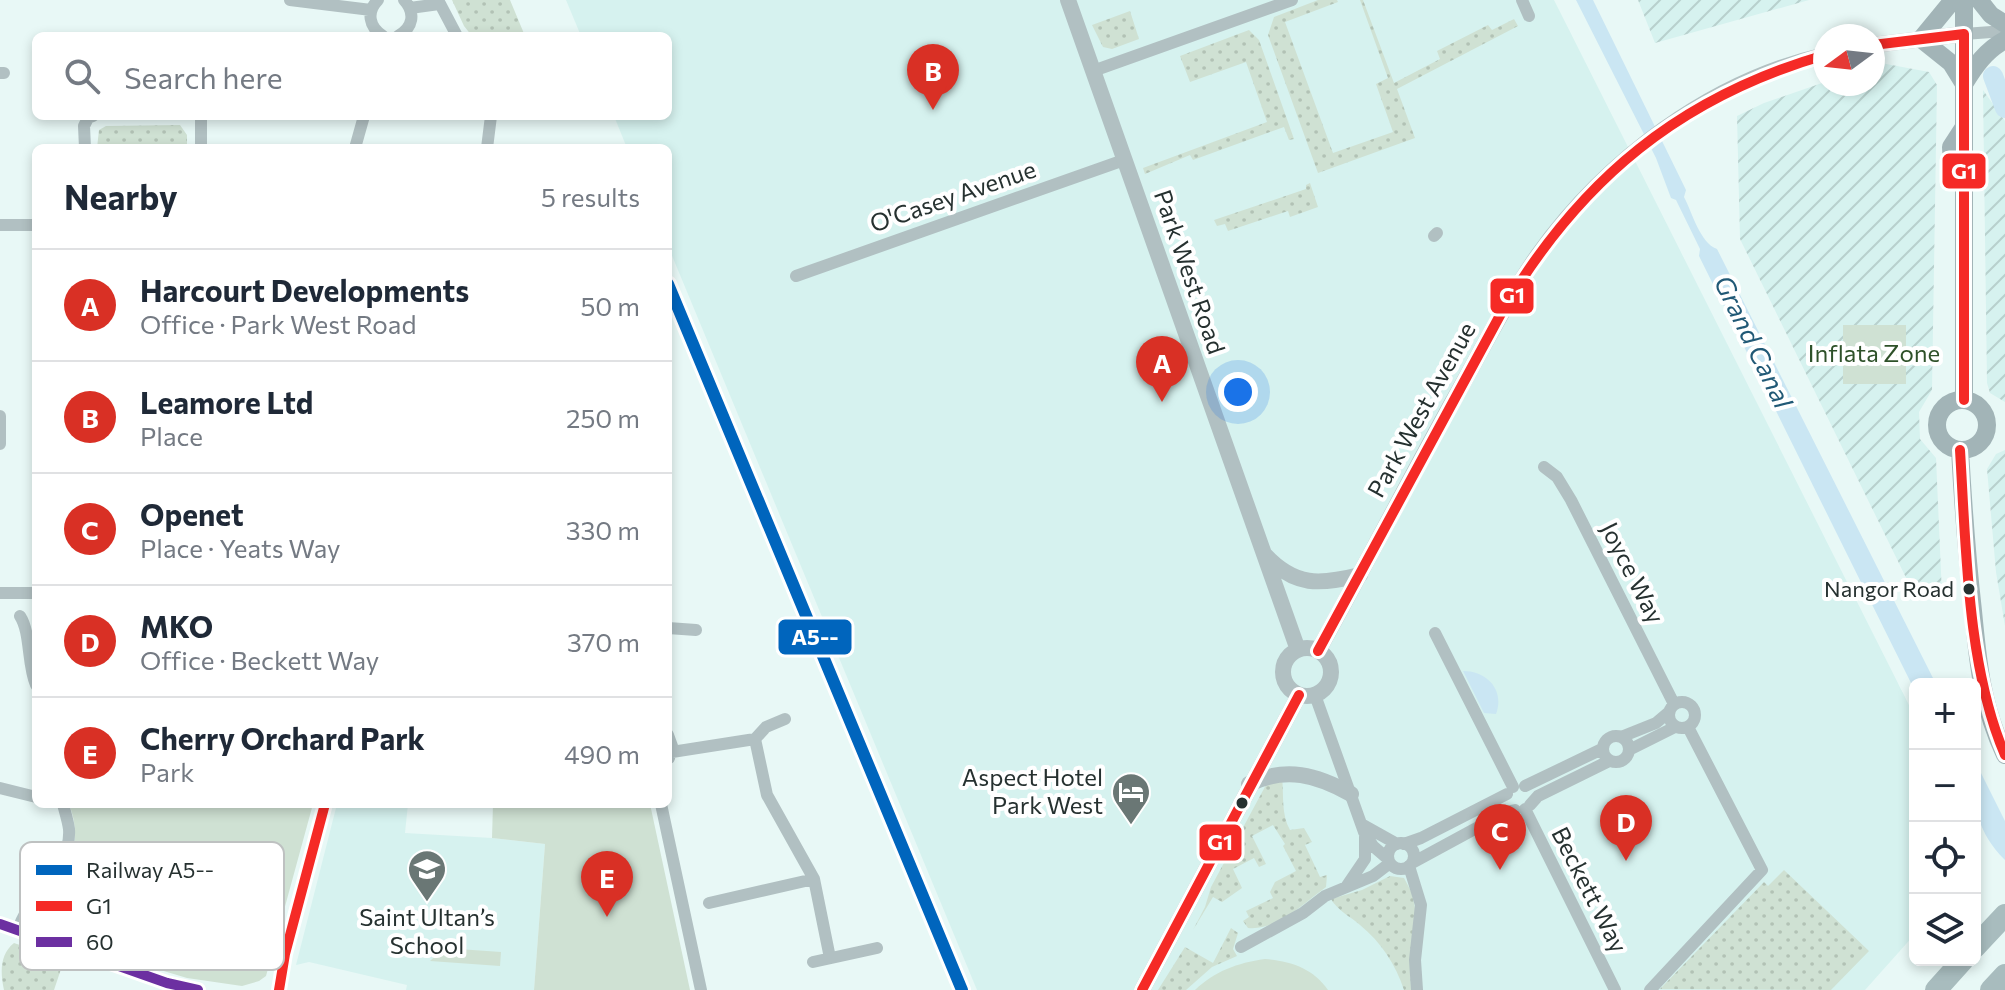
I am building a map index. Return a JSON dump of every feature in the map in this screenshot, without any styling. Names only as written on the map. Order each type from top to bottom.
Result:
[{"type":"highway","points":[[1981,941],[2002,918]]},
{"type":"highway","points":[[1936,990],[1958,966]]},
{"type":"highway","points":[[1991,990],[2005,975]]},
{"type":"main road","points":[[1953,0],[1921,39],[1951,63],[1964,84]]},
{"type":"main road","points":[[1964,0],[1964,127],[1951,147],[1954,204],[1964,226],[1964,400]]},
{"type":"main road","points":[[1979,0],[1991,15],[2005,24]]},
{"type":"main road","points":[[1964,84],[1978,62],[2005,40]]},
{"type":"main road","points":[[1964,400],[1980,408],[1987,423],[1982,440],[1976,446],[1960,450],[1946,445],[1937,424],[1943,409],[1964,400]]},
{"type":"main road","points":[[1960,450],[1965,541],[1979,678],[1994,731],[2005,755]]},
{"type":"street","points":[[290,0],[375,5],[371,24],[379,32]]},
{"type":"street","name":"Park West Road","points":[[1068,0],[1298,650]]},
{"type":"street","points":[[1093,71],[1292,0]]},
{"type":"street","points":[[1522,0],[1529,16]]},
{"type":"street","points":[[402,32],[411,23],[407,4],[439,2],[455,32]]},
{"type":"street","points":[[1885,44],[2005,31]]},
{"type":"street","name":"Park West Avenue","points":[[1318,651],[1453,401],[1539,254],[1589,194],[1631,156],[1684,117],[1752,79],[1813,58]]},
{"type":"street","points":[[85,144],[84,126],[87,120]]},
{"type":"street","points":[[201,120],[201,144]]},
{"type":"street","points":[[356,144],[363,120]]},
{"type":"street","points":[[488,144],[490,120]]},
{"type":"street","name":"O'Casey Avenue","points":[[796,276],[1124,160]]},
{"type":"street","points":[[0,225],[32,225]]},
{"type":"street","points":[[0,416],[0,444]]},
{"type":"street","name":"Joyce Way","points":[[1544,467],[1563,486],[1672,708]]},
{"type":"street","points":[[1264,554],[1290,577],[1304,581],[1325,583],[1360,575]]},
{"type":"street","points":[[0,593],[32,593]]},
{"type":"street","points":[[20,616],[24,622],[32,670]]},
{"type":"street","points":[[672,628],[696,630]]},
{"type":"street","points":[[1435,633],[1515,789],[1532,797],[1523,808]]},
{"type":"street","points":[[1142,990],[1249,784],[1307,695],[1327,685],[1331,670],[1324,656],[1312,649],[1298,650],[1291,654],[1283,668],[1286,684],[1307,695],[1363,828],[1373,846],[1399,869],[1495,817],[1523,808],[1606,755]]},
{"type":"street","points":[[1241,947],[1303,913],[1325,896],[1373,876],[1389,861],[1389,851],[1400,844],[1434,831],[1515,789],[1606,755],[1622,761],[1629,750],[1682,727],[1695,717],[1693,708],[1682,702],[1656,723],[1608,739],[1606,755]]},
{"type":"street","points":[[1650,990],[1762,870],[1682,727],[1670,720],[1672,708]]},
{"type":"street","points":[[672,756],[755,739],[766,727],[785,719]]},
{"type":"street","points":[[1621,737],[1627,742],[1629,750]]},
{"type":"street","points":[[755,739],[767,795],[814,879],[830,958]]},
{"type":"street","points":[[1249,784],[1267,776],[1297,773],[1351,794]]},
{"type":"street","points":[[0,788],[32,796]]},
{"type":"street","points":[[1515,789],[1509,806],[1523,808]]},
{"type":"street","points":[[64,808],[69,832],[67,842]]},
{"type":"street","points":[[284,960],[324,808]]},
{"type":"street","points":[[662,808],[701,990]]},
{"type":"street","name":"Beckett Way","points":[[1523,808],[1615,990]]},
{"type":"street","points":[[1363,828],[1413,851],[1411,865],[1421,905],[1415,960],[1417,990]]},
{"type":"street","points":[[1346,887],[1366,855],[1363,828]]},
{"type":"street","points":[[709,903],[814,879]]},
{"type":"street","points":[[0,940],[8,927]]},
{"type":"street","points":[[813,962],[877,948]]},
{"type":"street","points":[[130,970],[198,990]]},
{"type":"street","points":[[279,990],[282,970]]},
{"type":"shaded area","points":[[566,0],[1554,0],[1909,705],[1909,941],[1865,990],[977,990],[672,256],[672,144],[625,144],[616,120],[672,120],[672,32],[579,32]]},
{"type":"shaded area","points":[[1638,0],[1809,0],[1655,43]]},
{"type":"shaded area","points":[[1885,64],[1929,72],[1937,85],[1932,390],[1919,412],[1920,439],[1936,458],[1942,595],[1917,600],[1740,239],[1737,116],[1813,86],[1813,96],[1885,96]]},
{"type":"shaded area","points":[[1983,90],[2005,121],[2005,402],[1990,393],[1987,383]]},
{"type":"shaded area","points":[[2005,450],[2005,626],[1996,572],[1987,469],[1996,454]]},
{"type":"shaded area","name":"Saint Ultan’s School","points":[[336,808],[408,808],[405,833],[545,844],[534,990],[406,990],[407,985],[309,962],[296,965]]},
{"type":"green space","points":[[452,0],[510,0],[523,32],[469,32]]},
{"type":"green space","points":[[1318,0],[1338,2],[1285,22],[1333,153],[1393,132],[1376,84],[1388,78],[1360,0],[1363,0],[1394,83],[1440,59],[1437,51],[1488,25],[1492,30],[1514,19],[1518,26],[1397,89],[1415,138],[1318,173],[1268,35],[1274,17]]},
{"type":"green space","points":[[1130,11],[1139,39],[1112,49],[1103,47],[1092,25]]},
{"type":"green space","points":[[1249,30],[1259,40],[1294,139],[1289,140],[1284,127],[1193,160],[1190,155],[1145,174],[1143,168],[1267,122],[1246,62],[1190,82],[1180,56]]},
{"type":"green space","points":[[180,125],[187,135],[187,144],[97,144],[99,130],[106,126]]},
{"type":"green space","points":[[1310,183],[1318,207],[1290,217],[1288,211],[1228,231],[1225,224],[1217,226],[1214,220],[1306,189]]},
{"type":"green space","name":"Inflata Zone","points":[[1843,325],[1906,325],[1906,384],[1843,384]]},
{"type":"green space","points":[[1282,777],[1287,824],[1290,830],[1304,828],[1312,842],[1305,845],[1320,877],[1327,875],[1326,887],[1280,921],[1248,928],[1243,921],[1249,917],[1246,911],[1273,898],[1270,892],[1275,882],[1296,871],[1273,825],[1252,836],[1266,864],[1259,867],[1254,858],[1233,869],[1242,888],[1222,902],[1213,897],[1193,930],[1211,887],[1267,783]]},
{"type":"green space","points":[[70,808],[312,808],[284,910],[284,842],[74,842]]},
{"type":"green space","points":[[493,808],[651,808],[690,990],[534,990],[545,844],[492,838]]},
{"type":"green space","points":[[1784,870],[1869,951],[1831,990],[1660,989],[1764,882],[1768,886]]},
{"type":"green space","points":[[1390,876],[1404,878],[1412,893],[1416,913],[1410,954],[1411,990],[1404,990],[1392,963],[1375,939],[1331,899],[1362,890]]},
{"type":"green space","points":[[1231,928],[1238,933],[1233,949],[1237,956],[1212,967],[1186,990],[1158,990],[1185,947],[1213,963]]},
{"type":"green space","points":[[14,943],[20,945],[20,970],[61,970],[54,990],[4,990],[2,964]]},
{"type":"green space","points":[[444,948],[501,952],[500,966],[430,961]]},
{"type":"green space","points":[[1265,959],[1300,967],[1315,976],[1328,990],[1195,990],[1227,969]]},
{"type":"green space","points":[[160,970],[268,970],[266,976],[259,981],[242,986],[187,978]]},
{"type":"water","name":"Grand Canal","points":[[1576,0],[1593,0],[1686,190],[1684,197],[1697,226],[1711,246],[1717,249],[1933,678],[1909,679],[1699,256],[1700,249],[1676,200],[1671,198],[1656,158]]},
{"type":"water","points":[[1463,671],[1480,674],[1492,684],[1498,697],[1496,714],[1484,713]]},
{"type":"water","points":[[1981,773],[2005,821],[2005,860],[1981,826]]},
{"type":"waterway","points":[[1993,76],[2005,108]]},
{"type":"rail line","name":"A5--","points":[[672,294],[962,990]]},
{"type":"transit line","name":"G1","points":[[1885,44],[1964,34],[1964,400]]},
{"type":"transit line","name":"G1","points":[[1318,651],[1504,308],[1566,220],[1601,182],[1680,119],[1724,94],[1813,59]]},
{"type":"transit line","name":"G1","points":[[1960,450],[1970,606],[1983,684],[2005,755]]},
{"type":"transit line","name":"G1","points":[[1142,990],[1299,695]]},
{"type":"transit line","name":"G1","points":[[284,960],[324,808]]},
{"type":"transit line","name":"60","points":[[0,924],[20,931]]},
{"type":"transit line","name":"60","points":[[130,970],[198,990]]},
{"type":"transit line","name":"G1","points":[[279,990],[282,970]]},
{"type":"place","name":"Leamore Ltd","points":[[933,110]]},
{"type":"place","name":"Harcourt Developments","points":[[1162,402]]},
{"type":"place","name":"Nangor Road","points":[[1969,589]]},
{"type":"place","name":"Aspect Hotel Park West","points":[[1131,826]]},
{"type":"place","name":"MKO","points":[[1626,861]]},
{"type":"place","name":"Openet","points":[[1500,870]]},
{"type":"place","name":"Saint Ultan’s School","points":[[427,903]]},
{"type":"place","name":"Cherry Orchard Park","points":[[607,917]]}]
